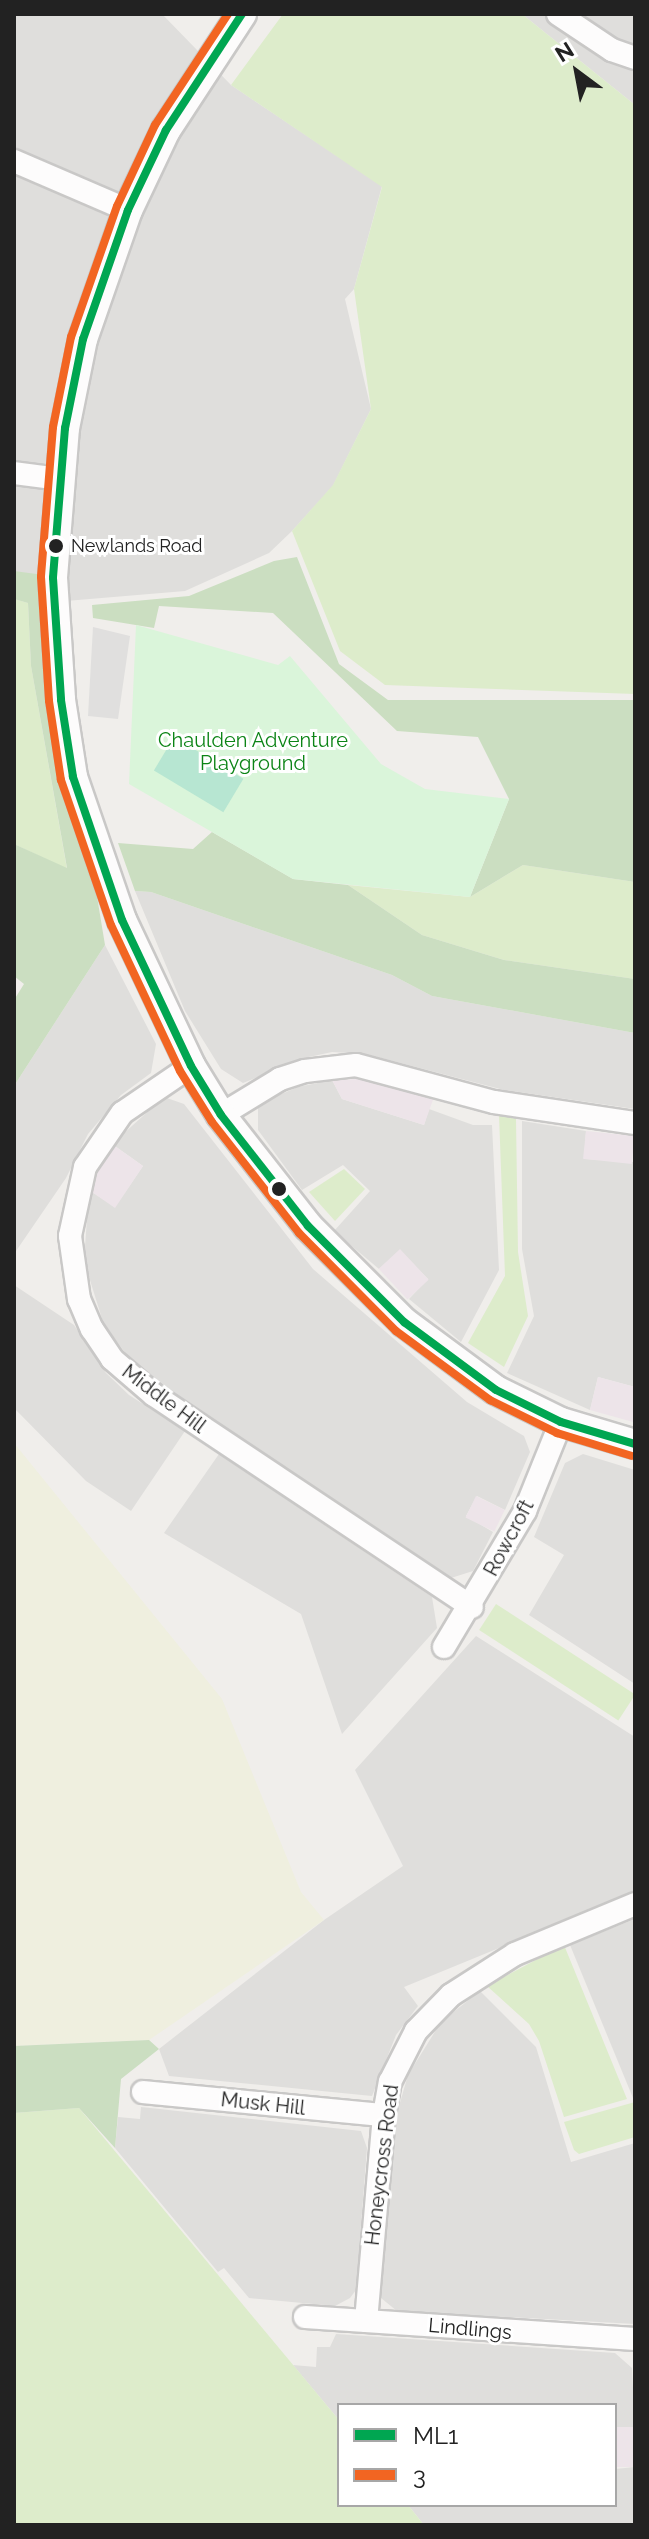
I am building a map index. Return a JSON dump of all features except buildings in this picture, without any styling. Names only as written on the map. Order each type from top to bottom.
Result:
[{"type":"street","points":[[242,14],[166,130],[128,210],[83,339],[60,479],[55,622],[73,777],[122,920],[191,1066],[221,1115],[316,1236],[404,1322],[496,1390],[561,1422],[635,1444]]},
{"type":"street","points":[[558,14],[612,50],[635,58]]},
{"type":"street","points":[[14,161],[128,210]]},
{"type":"street","points":[[14,473],[60,479]]},
{"type":"street","points":[[221,1115],[280,1079],[305,1071],[356,1065],[494,1102],[635,1123]]},
{"type":"street","name":"Middle Hill","points":[[191,1066],[122,1113],[85,1167],[70,1236],[79,1299],[92,1329],[112,1359],[154,1395],[472,1607]]},
{"type":"street","name":"Rowcroft","points":[[444,1647],[472,1607],[525,1511],[561,1422]]},
{"type":"street","name":"Honeycross Road","points":[[366,2321],[384,2115],[402,2052],[432,2011],[451,1995],[515,1954],[635,1904]]},
{"type":"street","name":"Musk Hill","points":[[143,2092],[384,2115]]},
{"type":"street","name":"Lindlings","points":[[305,2317],[635,2339]]},
{"type":"shaded area","points":[[14,14],[162,14],[231,85],[382,186],[354,289],[345,299],[371,409],[333,486],[292,531],[269,553],[185,591],[54,602],[14,587]]},
{"type":"shaded area","points":[[522,14],[635,14],[635,105]]},
{"type":"shaded area","points":[[93,627],[130,636],[118,719],[88,716]]},
{"type":"shaded area","points":[[135,891],[151,892],[392,975],[432,996],[635,1033],[635,1109],[504,1090],[366,1054],[332,1052],[304,1058],[243,1083],[221,1069],[185,1011]]},
{"type":"shaded area","points":[[105,945],[156,1044],[151,1073],[121,1095],[88,1134],[66,1178],[14,1254],[14,1086]]},
{"type":"shaded area","points":[[359,1079],[434,1097],[424,1125],[342,1099],[332,1080]]},
{"type":"shaded area","points":[[332,1080],[342,1099],[424,1125],[429,1109],[473,1125],[492,1125],[499,1270],[461,1342],[409,1299],[428,1279],[400,1250],[379,1269],[334,1231],[370,1191],[343,1165],[302,1190],[258,1130],[258,1104],[298,1087]]},
{"type":"shaded area","points":[[164,1097],[184,1104],[313,1269],[467,1402],[524,1436],[530,1452],[505,1510],[477,1496],[466,1516],[493,1532],[473,1571],[451,1578],[173,1393],[137,1368],[104,1325],[84,1261],[89,1190],[115,1207],[143,1166],[112,1144]]},
{"type":"shaded area","points":[[522,1121],[586,1131],[584,1159],[635,1162],[635,1387],[598,1377],[590,1410],[507,1373],[534,1316],[522,1249]]},
{"type":"shaded area","points":[[586,1131],[635,1136],[632,1164],[583,1159]]},
{"type":"shaded area","points":[[112,1144],[143,1166],[115,1208],[89,1190]]},
{"type":"shaded area","points":[[400,1249],[429,1280],[407,1299],[379,1269]]},
{"type":"shaded area","points":[[14,1285],[74,1325],[106,1373],[129,1395],[185,1431],[131,1511],[86,1481],[14,1408]]},
{"type":"shaded area","points":[[598,1377],[635,1387],[633,1422],[590,1410]]},
{"type":"shaded area","points":[[219,1454],[432,1597],[437,1628],[342,1734],[301,1614],[164,1533]]},
{"type":"shaded area","points":[[583,1454],[635,1470],[635,1684],[529,1615],[564,1555],[534,1537],[565,1463]]},
{"type":"shaded area","points":[[476,1496],[505,1510],[494,1532],[465,1518]]},
{"type":"shaded area","points":[[476,1636],[635,1737],[635,1892],[404,1987],[418,2006],[396,2035],[372,2096],[169,2076],[159,2049],[324,1920],[403,1866],[355,1770]]},
{"type":"shaded area","points":[[635,1919],[635,2097],[633,2098],[570,1945]]},
{"type":"shaded area","points":[[480,1991],[536,2047],[571,2162],[635,2143],[635,2324],[397,2311],[381,2298],[395,2120],[408,2075],[441,2022]]},
{"type":"shaded area","points":[[141,2107],[361,2131],[367,2148],[356,2290],[350,2298],[335,2306],[249,2298],[224,2268],[218,2272],[115,2148],[118,2117],[140,2119]]},
{"type":"shaded area","points":[[336,2334],[615,2353],[632,2368],[635,2427],[617,2429],[617,2403],[337,2403],[337,2418],[293,2365],[316,2367],[317,2347],[330,2347]]},
{"type":"shaded area","points":[[617,2427],[635,2427],[635,2467],[617,2467]]},
{"type":"shaded area","points":[[635,2467],[635,2525],[424,2525],[410,2507],[617,2507],[617,2469]]},
{"type":"green space","points":[[283,14],[522,14],[635,105],[635,694],[385,685],[340,651],[292,531],[333,485],[371,409],[354,289],[382,187],[231,85]]},
{"type":"green space","points":[[297,557],[339,664],[388,700],[635,700],[635,882],[523,865],[470,897],[509,799],[478,737],[397,731],[273,613],[159,606],[154,628],[93,618],[92,605],[189,596],[274,561]]},
{"type":"green space","points":[[14,571],[44,575],[105,945],[14,1086],[14,1000],[24,984],[14,976],[14,844],[67,868],[31,666],[28,603],[14,599]]},
{"type":"green space","points":[[14,599],[28,603],[31,666],[67,869],[14,844]]},
{"type":"green space","name":"Chaulden Adventure Playground","points":[[136,625],[278,665],[290,656],[381,764],[425,789],[509,799],[470,897],[293,879],[129,784]]},
{"type":"green space","points":[[174,737],[243,779],[223,812],[154,770]]},
{"type":"green space","points":[[212,832],[293,879],[348,885],[422,935],[504,960],[635,979],[635,1033],[432,996],[392,975],[151,892],[135,891],[118,843],[193,849]]},
{"type":"green space","points":[[523,865],[635,882],[635,979],[504,960],[422,935],[348,885],[470,897]]},
{"type":"green space","points":[[499,1115],[516,1119],[518,1252],[528,1316],[504,1367],[468,1343],[505,1276]]},
{"type":"green space","points":[[344,1169],[365,1189],[335,1221],[309,1192]]},
{"type":"green space","points":[[14,1443],[222,1699],[301,1892],[324,1920],[149,2040],[14,2046]]},
{"type":"green space","points":[[496,1604],[635,1694],[618,1720],[479,1630]]},
{"type":"green space","points":[[564,1945],[627,2099],[564,2117],[539,2041],[529,2024],[487,1986]]},
{"type":"green space","points":[[149,2040],[159,2049],[121,2079],[115,2148],[79,2108],[14,2113],[14,2046]]},
{"type":"green space","points":[[635,2102],[635,2137],[579,2154],[574,2150],[564,2122]]},
{"type":"green space","points":[[79,2108],[337,2418],[337,2507],[410,2507],[424,2525],[14,2525],[14,2113]]},
{"type":"transit line","name":"3","points":[[228,14],[155,125],[117,206],[71,337],[53,427],[41,577],[49,701],[61,780],[111,925],[180,1071],[212,1122],[299,1233],[396,1331],[490,1400],[557,1433],[632,1456]]},
{"type":"transit line","name":"ML1","points":[[242,14],[166,130],[128,210],[83,339],[65,428],[53,578],[61,700],[73,777],[122,920],[191,1066],[221,1115],[308,1226],[404,1322],[496,1390],[561,1422],[635,1444]]},
{"type":"place","name":"Newlands Road","points":[[56,546]]}]
